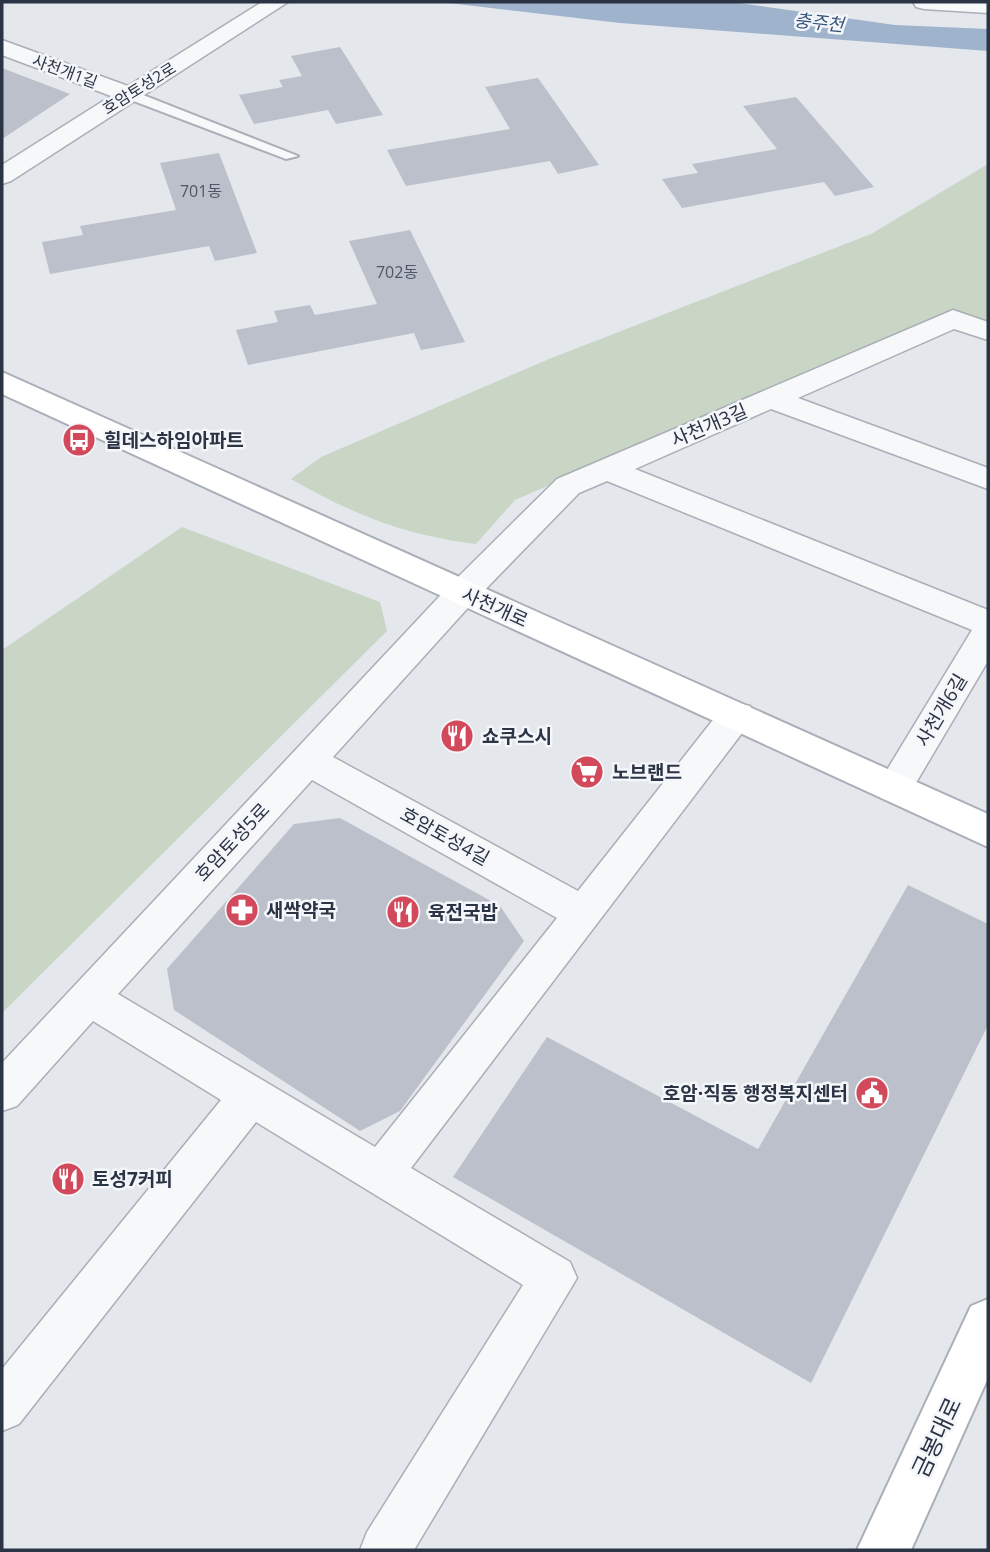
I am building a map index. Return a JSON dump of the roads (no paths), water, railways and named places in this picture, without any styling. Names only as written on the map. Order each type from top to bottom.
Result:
[{"type":"street","name":"호암토성2로","points":[[2,176],[277,2]]},
{"type":"street","points":[[924,2],[988,6]]},
{"type":"street","name":"사천개1길","points":[[2,47],[128,94]]},
{"type":"street","name":"사천개3길","points":[[463,592],[568,486],[953,319],[988,331]]},
{"type":"street","name":"사천개로","points":[[2,382],[988,831]]},
{"type":"street","points":[[770,398],[988,479]]},
{"type":"street","points":[[606,469],[988,623]]},
{"type":"street","name":"호암토성5로","points":[[2,1092],[463,592]]},
{"type":"street","name":"사천개6길","points":[[894,788],[988,632]]},
{"type":"street","points":[[382,1173],[737,716]]},
{"type":"street","name":"호암토성4길","points":[[308,760],[582,913]]},
{"type":"street","points":[[89,998],[554,1278],[385,1550]]},
{"type":"street","points":[[2,1407],[251,1096]]},
{"type":"street","name":"금봉대로","points":[[884,1550],[988,1323]]},
{"type":"lane","points":[[128,94],[291,156]]},
{"type":"water","name":"충주천","points":[[440,2],[732,2],[895,25],[988,29],[988,51],[620,23]]},
{"type":"place","name":"힐데스하임아파트","points":[[79,440]]},
{"type":"place","name":"쇼쿠스시","points":[[457,736]]},
{"type":"place","name":"노브랜드","points":[[587,772]]},
{"type":"place","name":"새싹약국","points":[[242,910]]},
{"type":"place","name":"육전국밥","points":[[403,912]]},
{"type":"place","name":"호암·직동 행정복지센터","points":[[872,1093]]},
{"type":"place","name":"토성7커피","points":[[68,1179]]}]
